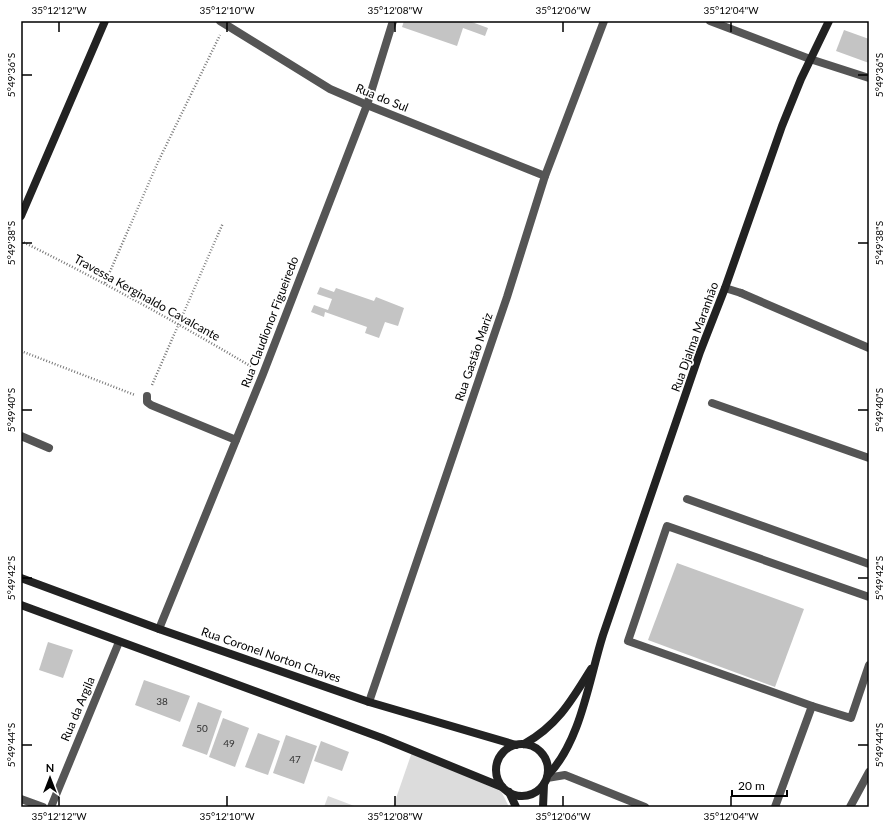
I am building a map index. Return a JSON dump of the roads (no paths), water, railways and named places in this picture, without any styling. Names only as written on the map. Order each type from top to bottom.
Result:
[{"type":"main road","points":[[21,216],[105,21]]},
{"type":"main road","name":"Rua Djalma Maranhão","points":[[546,779],[559,761],[578,721],[589,691],[594,665],[700,352],[725,288],[782,126],[810,59],[829,21]]},
{"type":"main road","name":"Rua Coronel Norton Chaves","points":[[21,578],[369,702],[520,745]]},
{"type":"main road","points":[[21,605],[382,738],[524,796],[532,794],[546,779]]},
{"type":"main road","name":"Rua Djalma Maranhão","points":[[520,745],[546,730],[555,721],[571,701],[594,665]]},
{"type":"main road","points":[[516,807],[496,771],[497,762],[506,750],[520,745],[535,747],[543,754],[547,764],[544,807]]},
{"type":"street","name":"Rua Claudionor Figueiredo","points":[[159,628],[263,374],[367,105],[393,21]]},
{"type":"street","name":"Rua Gastão Mariz","points":[[369,702],[546,176],[604,21]]},
{"type":"street","points":[[710,21],[810,59],[869,78]]},
{"type":"street","name":"Rua do Sul","points":[[223,22],[274,56],[330,89],[546,176]]},
{"type":"street","points":[[725,288],[741,293],[869,348]]},
{"type":"street","points":[[146,398],[151,405],[236,440]]},
{"type":"street","points":[[712,403],[869,458]]},
{"type":"street","points":[[21,436],[49,448]]},
{"type":"street","points":[[686,500],[869,564]]},
{"type":"street","points":[[869,597],[667,526],[628,641],[812,706],[851,718],[869,665]]},
{"type":"street","name":"Rua da Argila","points":[[51,807],[119,642]]},
{"type":"street","points":[[775,807],[812,706]]},
{"type":"street","points":[[850,807],[869,772]]},
{"type":"street","points":[[546,779],[565,775],[645,807]]},
{"type":"street","points":[[21,799],[43,807]]}]
